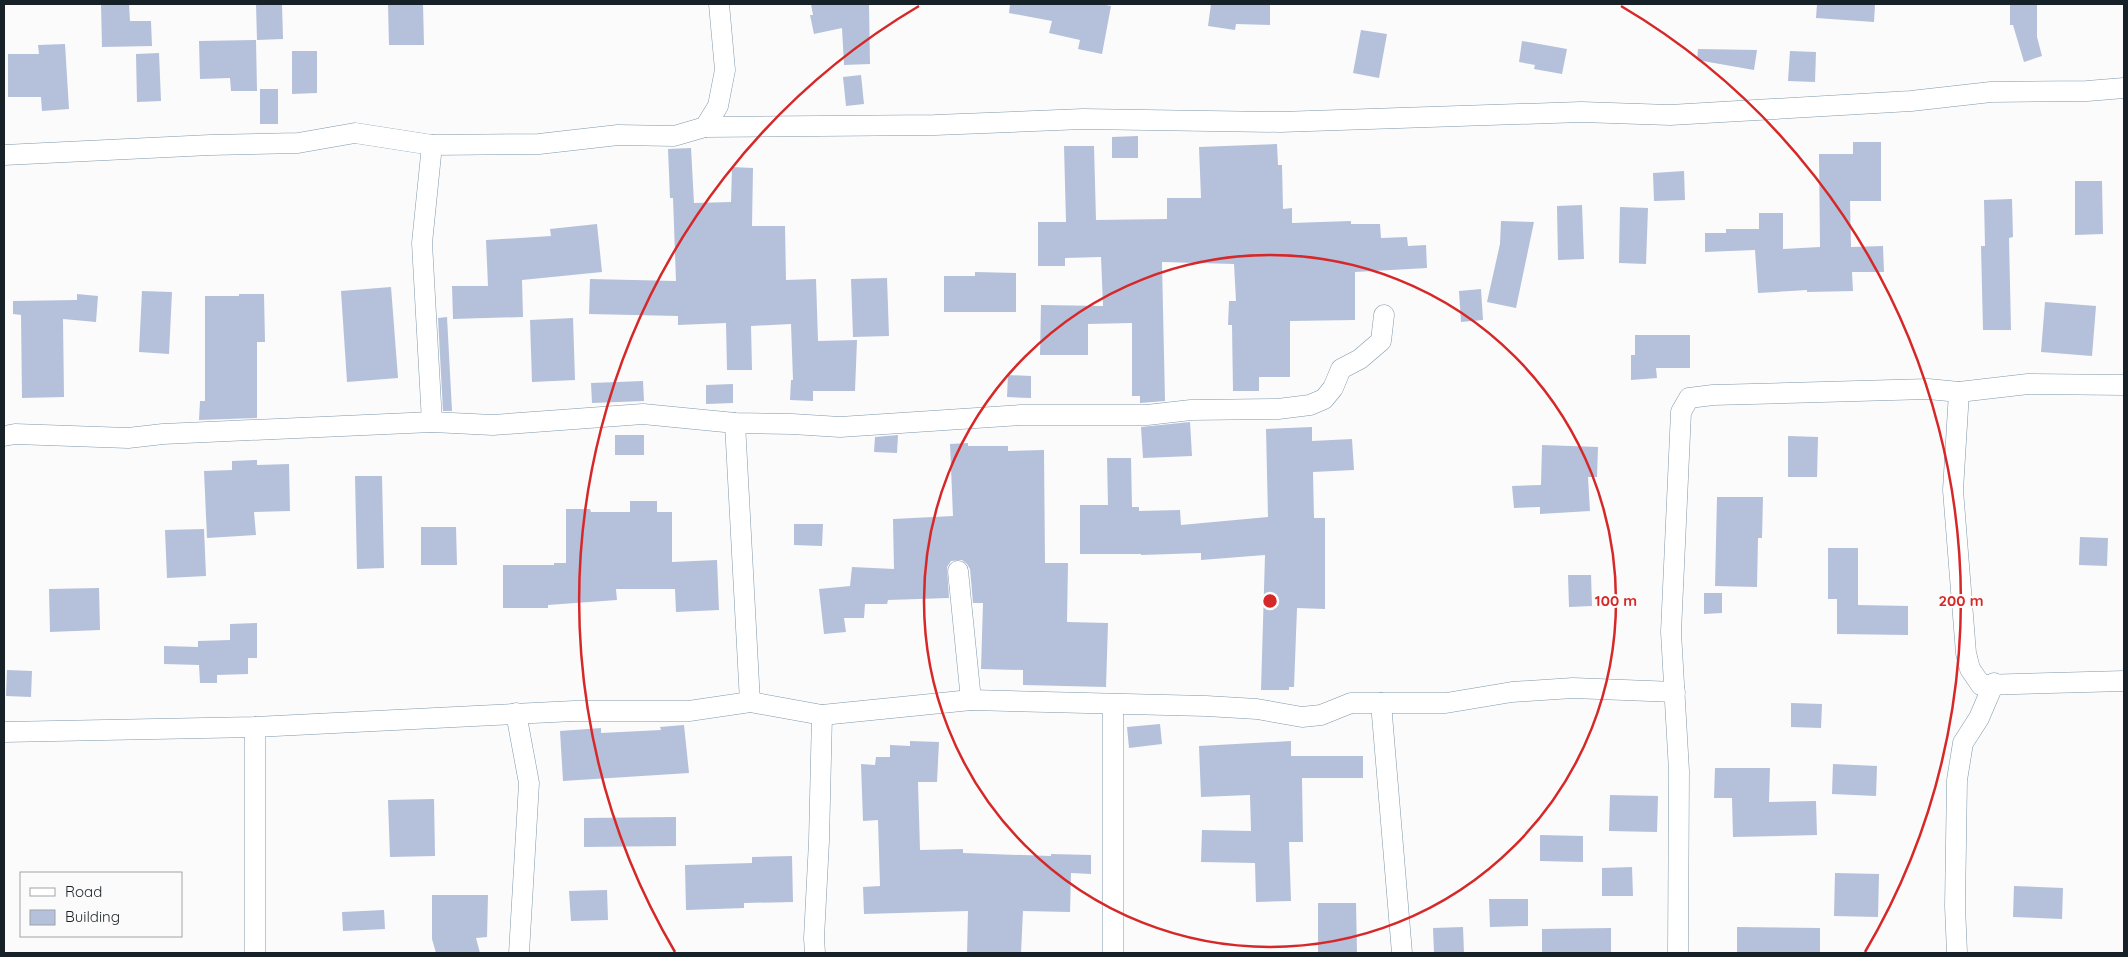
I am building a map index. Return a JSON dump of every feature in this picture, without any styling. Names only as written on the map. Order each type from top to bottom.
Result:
[{"type":"street","points":[[705,127],[718,106],[725,70],[719,4]]},
{"type":"street","points":[[4,155],[298,143],[355,133],[432,144],[538,144],[618,135],[674,136],[705,127],[935,125],[1083,119],[1280,122],[1581,112],[1670,115],[1911,101],[1991,92],[2087,91],[2124,88]]},
{"type":"street","points":[[432,144],[422,243],[432,422]]},
{"type":"street","points":[[4,436],[15,434],[128,438],[162,434],[432,422],[493,425],[643,414],[735,423],[840,427],[1021,415],[1147,415],[1191,410],[1278,409],[1310,405],[1324,400],[1333,388],[1340,369],[1360,359],[1381,341],[1384,315]]},
{"type":"street","points":[[1678,953],[1679,771],[1671,632],[1681,412],[1689,398],[1714,395],[1928,389],[1959,392],[2028,384],[2124,385]]},
{"type":"street","points":[[1959,392],[1953,490],[1966,653],[1970,669],[1981,685],[2124,681]]},
{"type":"street","points":[[735,423],[750,702]]},
{"type":"street","points":[[958,572],[971,700]]},
{"type":"street","points":[[1958,953],[1955,906],[1956,780],[1963,743],[1979,718],[1994,684]]},
{"type":"street","points":[[4,732],[255,727],[516,713],[689,711],[750,702],[822,715],[971,700],[1257,709],[1302,717],[1321,715],[1351,703],[1446,703],[1512,692],[1573,688],[1674,692]]},
{"type":"street","points":[[1381,703],[1402,953]]},
{"type":"street","points":[[1113,704],[1113,953]]},
{"type":"street","points":[[516,713],[529,783],[519,953]]},
{"type":"street","points":[[815,953],[822,715]]},
{"type":"street","points":[[255,727],[255,953]]},
{"type":"building","points":[[101,4],[129,4],[130,21],[151,21],[152,46],[102,47]]},
{"type":"building","points":[[256,4],[282,4],[283,39],[257,40]]},
{"type":"building","points":[[388,4],[423,4],[424,45],[389,45]]},
{"type":"building","points":[[811,4],[869,4],[870,64],[844,65],[842,28],[814,34],[810,15],[813,15]]},
{"type":"building","points":[[1010,4],[1100,4],[1111,6],[1102,54],[1078,49],[1080,40],[1049,33],[1052,21],[1009,13]]},
{"type":"building","points":[[1211,4],[1270,4],[1270,25],[1236,24],[1235,30],[1208,26]]},
{"type":"building","points":[[1817,4],[1875,4],[1874,22],[1816,18]]},
{"type":"building","points":[[2010,4],[2037,4],[2037,37],[2042,56],[2024,62],[2013,25],[2010,25]]},
{"type":"building","points":[[1361,30],[1387,34],[1379,78],[1353,73]]},
{"type":"building","points":[[256,40],[257,91],[231,91],[230,78],[200,79],[199,41]]},
{"type":"building","points":[[1522,41],[1567,49],[1562,74],[1534,69],[1535,65],[1519,62]]},
{"type":"building","points":[[65,44],[69,109],[42,111],[41,97],[8,97],[8,54],[39,54],[38,45]]},
{"type":"building","points":[[1698,49],[1757,50],[1754,70],[1697,60]]},
{"type":"building","points":[[292,51],[317,51],[317,93],[292,94]]},
{"type":"building","points":[[1790,51],[1816,52],[1815,82],[1788,81]]},
{"type":"building","points":[[159,53],[161,101],[137,102],[136,54]]},
{"type":"building","points":[[861,75],[864,104],[846,106],[843,77]]},
{"type":"building","points":[[260,89],[278,89],[278,124],[260,124]]},
{"type":"building","points":[[1138,136],[1138,158],[1112,158],[1112,137]]},
{"type":"building","points":[[1853,142],[1881,142],[1881,201],[1850,201],[1851,247],[1883,246],[1884,272],[1852,272],[1853,291],[1807,292],[1807,290],[1758,293],[1755,250],[1705,252],[1705,233],[1726,233],[1726,229],[1759,229],[1759,213],[1783,213],[1783,249],[1820,247],[1819,154],[1853,154]]},
{"type":"building","points":[[1277,144],[1278,165],[1282,165],[1283,209],[1292,208],[1292,223],[1351,221],[1351,224],[1380,224],[1381,238],[1407,237],[1408,246],[1426,245],[1427,268],[1355,272],[1355,320],[1290,321],[1290,377],[1259,377],[1259,391],[1233,391],[1232,325],[1228,325],[1229,301],[1236,301],[1234,264],[1162,262],[1165,401],[1140,403],[1140,396],[1132,396],[1132,323],[1088,324],[1088,355],[1040,355],[1041,305],[1103,306],[1101,257],[1065,258],[1065,266],[1038,266],[1038,222],[1066,222],[1064,146],[1094,146],[1096,220],[1167,219],[1167,198],[1201,198],[1199,147]]},
{"type":"building","points":[[691,148],[694,203],[731,202],[732,167],[753,168],[752,226],[785,226],[786,280],[816,279],[818,341],[857,340],[855,391],[813,391],[813,401],[790,400],[791,380],[793,380],[791,324],[751,326],[752,370],[727,370],[726,323],[678,325],[678,316],[589,314],[590,279],[676,281],[673,198],[670,198],[668,149]]},
{"type":"building","points":[[1684,171],[1685,200],[1654,201],[1653,173]]},
{"type":"building","points":[[2075,181],[2102,181],[2103,234],[2075,235]]},
{"type":"building","points":[[2012,199],[2013,237],[2009,238],[2011,330],[1983,330],[1981,246],[1985,246],[1984,200]]},
{"type":"building","points":[[1582,205],[1584,259],[1558,260],[1557,206]]},
{"type":"building","points":[[1620,207],[1648,208],[1646,264],[1619,263]]},
{"type":"building","points":[[1501,221],[1534,222],[1516,308],[1487,302],[1500,244]]},
{"type":"building","points":[[597,224],[602,272],[522,280],[523,317],[453,319],[452,286],[488,286],[486,240],[551,236],[550,229]]},
{"type":"building","points":[[975,272],[1016,273],[1016,312],[944,312],[944,276],[975,276]]},
{"type":"building","points":[[887,278],[889,336],[853,337],[851,279]]},
{"type":"building","points":[[391,287],[398,378],[347,382],[341,291]]},
{"type":"building","points":[[1481,289],[1483,320],[1461,322],[1459,291]]},
{"type":"building","points":[[142,291],[172,292],[169,354],[139,352]]},
{"type":"building","points":[[77,294],[98,296],[96,322],[63,319],[64,397],[22,398],[21,315],[13,314],[13,301],[77,300]]},
{"type":"building","points":[[239,294],[264,294],[265,342],[257,342],[257,418],[199,420],[200,401],[205,401],[205,296],[239,296]]},
{"type":"building","points":[[2045,302],[2096,306],[2092,356],[2041,352]]},
{"type":"building","points":[[447,317],[452,411],[443,411],[438,318]]},
{"type":"building","points":[[573,318],[575,380],[532,382],[530,320]]},
{"type":"building","points":[[1635,335],[1690,335],[1690,368],[1656,368],[1657,378],[1631,380],[1631,355],[1635,355]]},
{"type":"building","points":[[1008,375],[1031,376],[1031,398],[1007,397]]},
{"type":"building","points":[[643,381],[644,401],[592,403],[591,383]]},
{"type":"building","points":[[733,384],[733,403],[706,404],[706,385]]},
{"type":"building","points":[[1190,422],[1192,456],[1143,458],[1141,427]]},
{"type":"building","points":[[1312,427],[1312,441],[1352,439],[1354,470],[1313,472],[1314,518],[1325,518],[1325,609],[1297,608],[1294,687],[1289,687],[1289,690],[1261,690],[1265,555],[1201,560],[1201,553],[1141,555],[1080,554],[1080,505],[1108,505],[1107,458],[1131,458],[1132,507],[1139,507],[1139,511],[1180,510],[1181,525],[1268,517],[1266,429]]},
{"type":"building","points":[[615,435],[644,435],[644,455],[615,455]]},
{"type":"building","points":[[898,435],[897,453],[874,452],[875,437]]},
{"type":"building","points":[[1788,436],[1818,437],[1817,477],[1788,477]]},
{"type":"building","points":[[968,443],[968,446],[1008,446],[1008,451],[1044,450],[1045,563],[1068,563],[1067,622],[1108,623],[1106,687],[1023,685],[1023,670],[981,669],[983,603],[973,603],[970,569],[962,560],[951,561],[947,567],[949,598],[888,600],[887,604],[865,604],[864,618],[844,618],[846,632],[824,634],[819,589],[850,586],[852,567],[894,569],[893,519],[953,516],[950,444]]},
{"type":"building","points":[[1542,445],[1598,447],[1597,477],[1588,477],[1590,511],[1540,514],[1540,507],[1514,508],[1512,486],[1541,485]]},
{"type":"building","points":[[257,460],[257,465],[289,464],[290,511],[254,512],[256,535],[207,538],[204,471],[232,470],[232,461]]},
{"type":"building","points":[[355,476],[382,476],[384,568],[357,569]]},
{"type":"building","points":[[1717,497],[1763,497],[1762,538],[1758,538],[1757,587],[1715,586]]},
{"type":"building","points":[[630,501],[657,501],[657,512],[672,512],[672,562],[717,560],[719,610],[676,612],[675,589],[616,589],[617,600],[548,605],[548,608],[503,608],[503,565],[554,565],[554,563],[566,563],[566,509],[590,509],[591,512],[630,512]]},
{"type":"building","points":[[794,524],[823,524],[822,546],[794,545]]},
{"type":"building","points":[[421,527],[456,527],[457,565],[421,565]]},
{"type":"building","points":[[204,529],[206,576],[167,578],[165,530]]},
{"type":"building","points":[[2080,537],[2108,538],[2107,566],[2079,565]]},
{"type":"building","points":[[1828,548],[1858,548],[1858,605],[1908,606],[1908,635],[1837,634],[1837,599],[1828,599]]},
{"type":"building","points":[[1568,575],[1591,575],[1592,606],[1569,607]]},
{"type":"building","points":[[99,588],[100,630],[50,632],[49,589]]},
{"type":"building","points":[[1704,593],[1722,593],[1722,613],[1704,614]]},
{"type":"building","points":[[257,623],[257,658],[248,658],[248,674],[217,675],[217,683],[200,683],[199,665],[164,664],[164,646],[198,647],[198,641],[230,640],[230,624]]},
{"type":"building","points":[[7,670],[32,671],[31,697],[6,696]]},
{"type":"building","points":[[1791,703],[1822,704],[1821,728],[1791,727]]},
{"type":"building","points":[[1160,724],[1162,744],[1129,748],[1127,727]]},
{"type":"building","points":[[684,725],[689,773],[563,781],[560,731],[601,728],[601,733],[661,730],[660,727]]},
{"type":"building","points":[[910,741],[939,742],[937,782],[918,782],[920,850],[963,849],[963,853],[1051,856],[1051,854],[1091,855],[1091,874],[1071,873],[1070,912],[1023,911],[1021,953],[967,953],[968,911],[864,914],[863,887],[880,886],[878,820],[863,821],[861,764],[875,765],[876,757],[890,757],[890,745],[910,746]]},
{"type":"building","points":[[1291,741],[1291,756],[1363,756],[1363,778],[1302,778],[1303,842],[1289,842],[1291,901],[1256,902],[1255,863],[1201,862],[1202,830],[1251,831],[1250,795],[1201,797],[1199,746]]},
{"type":"building","points":[[1833,764],[1877,766],[1876,796],[1832,794]]},
{"type":"building","points":[[1715,768],[1770,768],[1769,802],[1816,801],[1817,835],[1733,837],[1732,798],[1714,798]]},
{"type":"building","points":[[1610,795],[1658,796],[1657,832],[1609,831]]},
{"type":"building","points":[[434,799],[435,856],[390,857],[388,800]]},
{"type":"building","points":[[676,817],[676,846],[584,847],[584,818]]},
{"type":"building","points":[[1540,835],[1583,836],[1583,862],[1540,861]]},
{"type":"building","points":[[792,856],[793,902],[744,903],[744,908],[686,910],[685,865],[752,863],[752,857]]},
{"type":"building","points":[[1632,867],[1633,896],[1602,896],[1602,868]]},
{"type":"building","points":[[1835,873],[1879,874],[1878,917],[1834,916]]},
{"type":"building","points":[[2014,886],[2063,888],[2062,919],[2013,917]]},
{"type":"building","points":[[607,890],[608,920],[571,921],[569,891]]},
{"type":"building","points":[[432,895],[488,895],[487,937],[476,938],[480,953],[436,953],[432,939]]},
{"type":"building","points":[[1489,899],[1528,899],[1528,926],[1490,927]]},
{"type":"building","points":[[1318,903],[1356,903],[1357,953],[1318,953]]},
{"type":"building","points":[[384,910],[385,929],[343,931],[342,912]]},
{"type":"building","points":[[1463,927],[1464,953],[1434,953],[1433,928]]},
{"type":"building","points":[[1737,927],[1820,928],[1820,953],[1737,953]]},
{"type":"building","points":[[1611,928],[1611,953],[1542,953],[1542,929]]}]
